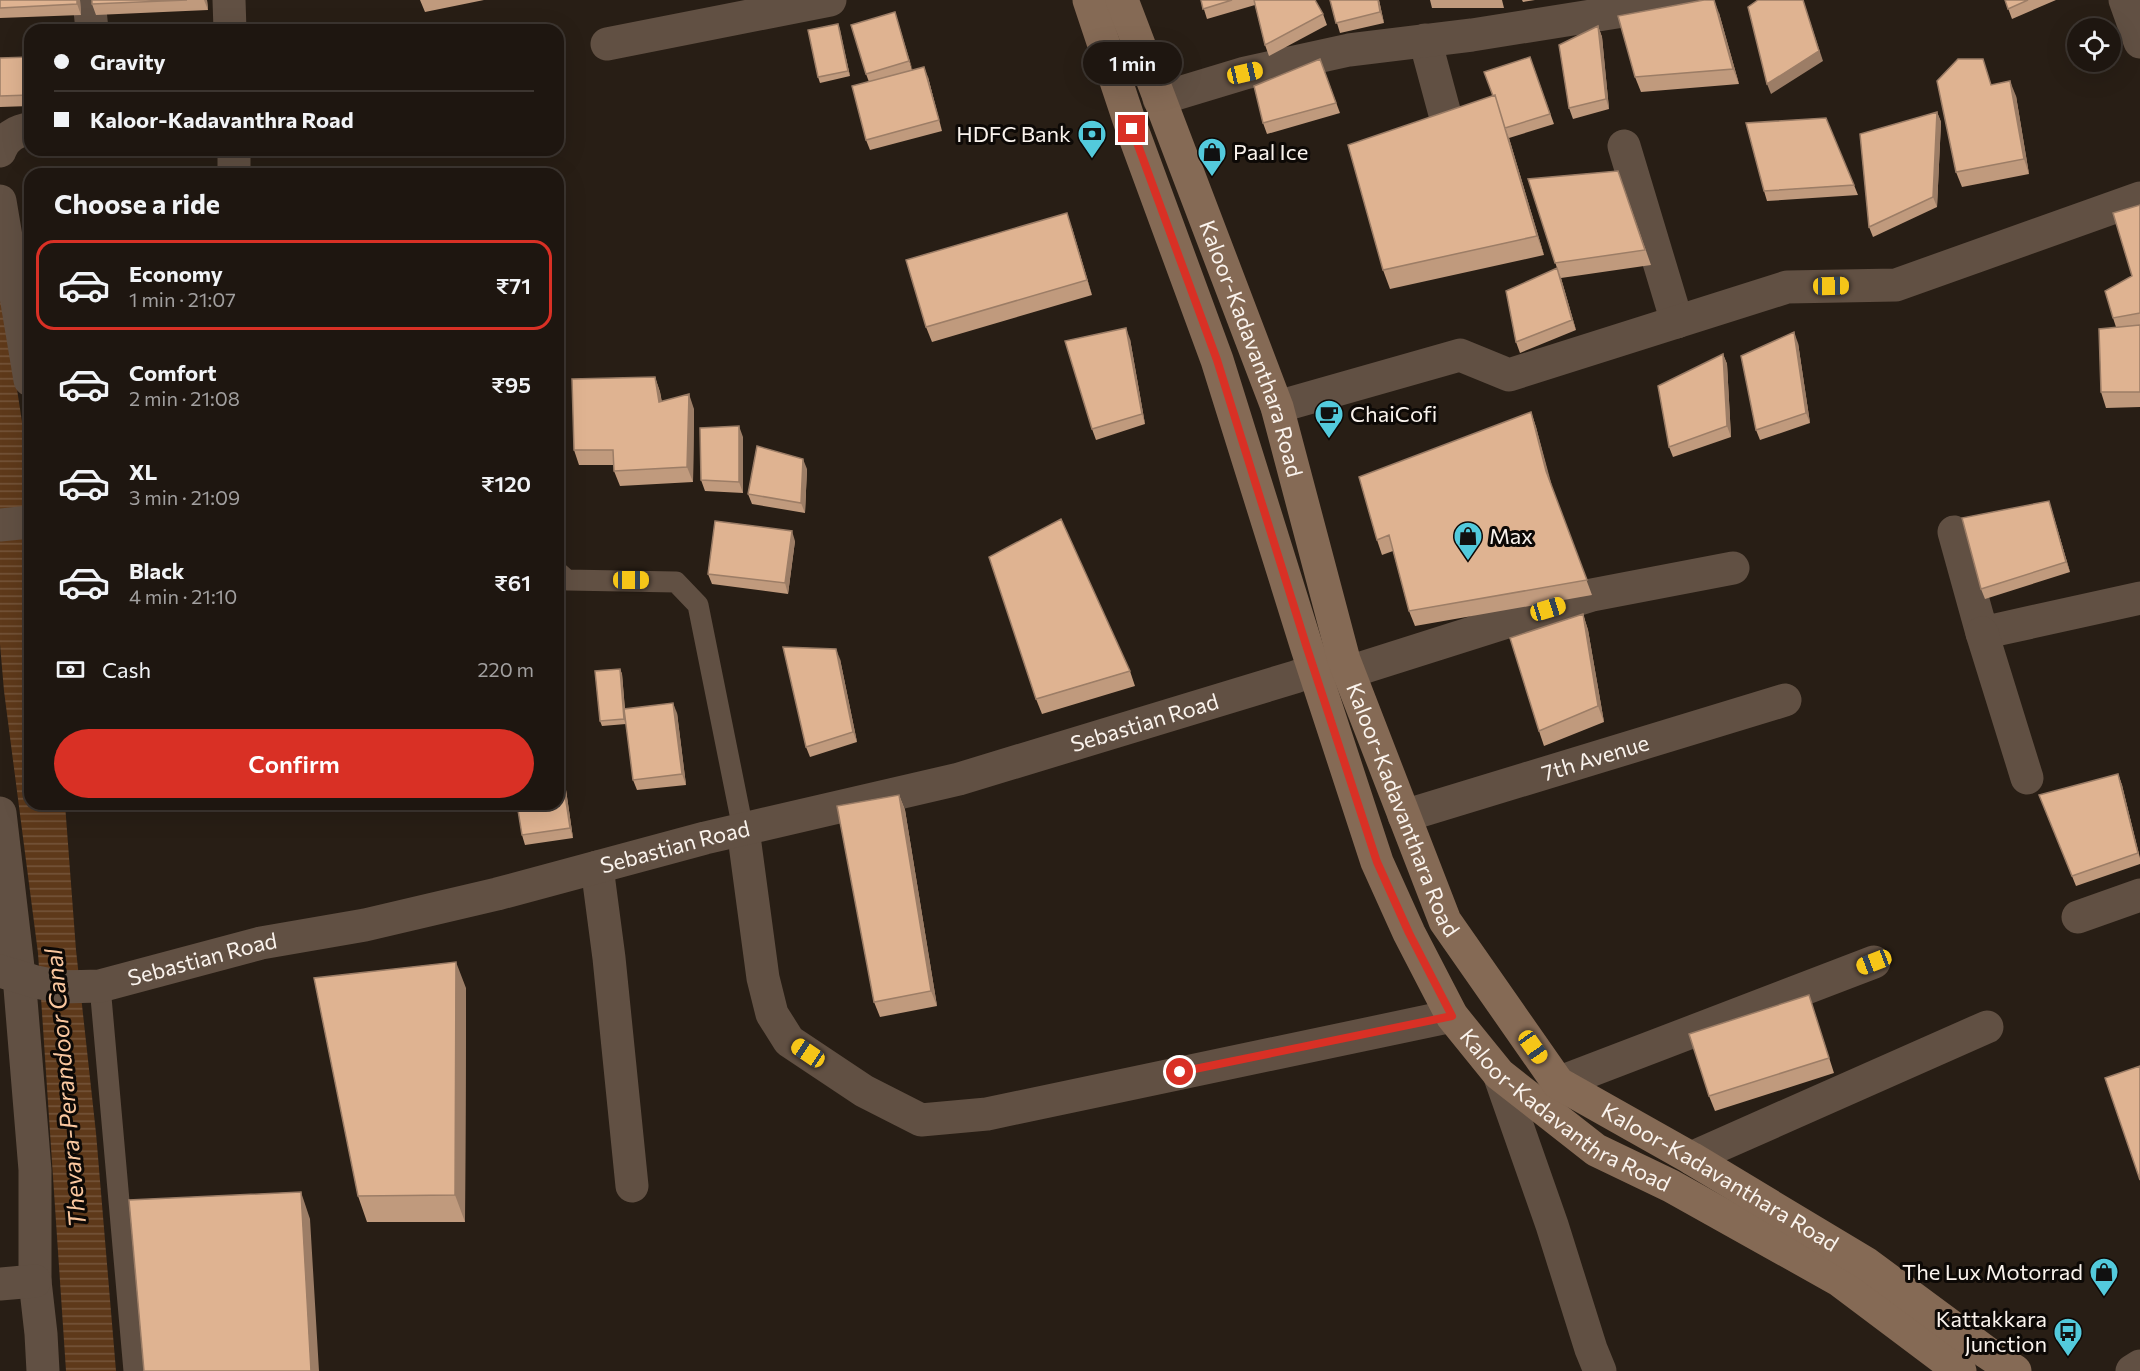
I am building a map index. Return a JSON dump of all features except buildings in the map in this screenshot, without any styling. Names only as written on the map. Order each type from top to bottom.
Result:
[{"type":"main road","name":"Kaloor-Kadavanthra Road","points":[[1089,0],[1132,129],[1217,360],[1336,667],[1377,862],[1409,933],[1452,1016],[1499,1074],[1596,1150],[1671,1186],[1839,1280],[1960,1371]]},
{"type":"main road","name":"Kaloor-Kadavanthara Road","points":[[1122,0],[1277,407],[1336,667],[1404,816],[1446,921],[1558,1083],[1691,1158],[1867,1264],[2015,1371]]},
{"type":"street","points":[[89,0],[91,24]]},
{"type":"street","points":[[229,0],[230,24]]},
{"type":"street","points":[[607,44],[830,0]]},
{"type":"street","points":[[1159,99],[1245,73],[1349,50],[1692,0]]},
{"type":"street","points":[[2125,0],[2140,42]]},
{"type":"street","points":[[1425,40],[1464,186]]},
{"type":"street","points":[[0,151],[3,143],[24,130]]},
{"type":"street","points":[[1624,146],[1677,322]]},
{"type":"street","points":[[1277,407],[1461,355],[1509,375],[1787,287],[1896,285],[2140,198]]},
{"type":"street","points":[[0,201],[24,344]]},
{"type":"street","points":[[0,525],[24,523]]},
{"type":"street","points":[[1954,532],[1982,633],[2028,778]]},
{"type":"street","name":"Sebastian Road","points":[[18,976],[62,987],[93,986],[261,943],[365,925],[496,894],[743,829],[958,779],[1336,667],[1592,596],[1733,568]]},
{"type":"street","points":[[1982,633],[2140,598]]},
{"type":"street","name":"7th Avenue","points":[[1404,816],[1785,700]]},
{"type":"street","points":[[0,813],[18,976],[14,1085],[35,1170],[34,1281],[43,1371]]},
{"type":"street","points":[[743,829],[763,978],[772,1014],[789,1041],[864,1090],[921,1120],[987,1114],[1452,1016]]},
{"type":"street","points":[[597,867],[609,958],[632,1186]]},
{"type":"street","points":[[2078,917],[2140,895]]},
{"type":"street","points":[[1558,1083],[1874,962]]},
{"type":"street","points":[[1691,1158],[1988,1027]]},
{"type":"street","points":[[1499,1074],[1600,1371]]},
{"type":"street","points":[[0,1284],[34,1281]]},
{"type":"street","points":[[2132,1371],[2140,1366]]},
{"type":"lane","points":[[564,577],[567,580],[676,582],[698,605],[743,829]]},
{"type":"lane","points":[[93,986],[134,1371]]},
{"type":"water","name":"Thevara-Perandoor Canal","points":[[0,280],[24,434],[24,810],[65,810],[76,950],[96,1133],[116,1371],[66,1371],[38,953],[0,644]]},
{"type":"place","name":"HDFC Bank","points":[[1092,160]]},
{"type":"place","name":"Paal Ice","points":[[1212,178]]},
{"type":"place","name":"ChaiCofi","points":[[1329,440]]},
{"type":"place","name":"Max","points":[[1468,562]]},
{"type":"place","name":"The Lux Motorrad","points":[[2104,1298]]},
{"type":"place","name":"Kattakkara Junction","points":[[2068,1358]]},
{"type":"route","points":[[1132,129],[1217,360],[1377,862],[1409,933],[1452,1016],[1180,1072]]}]
